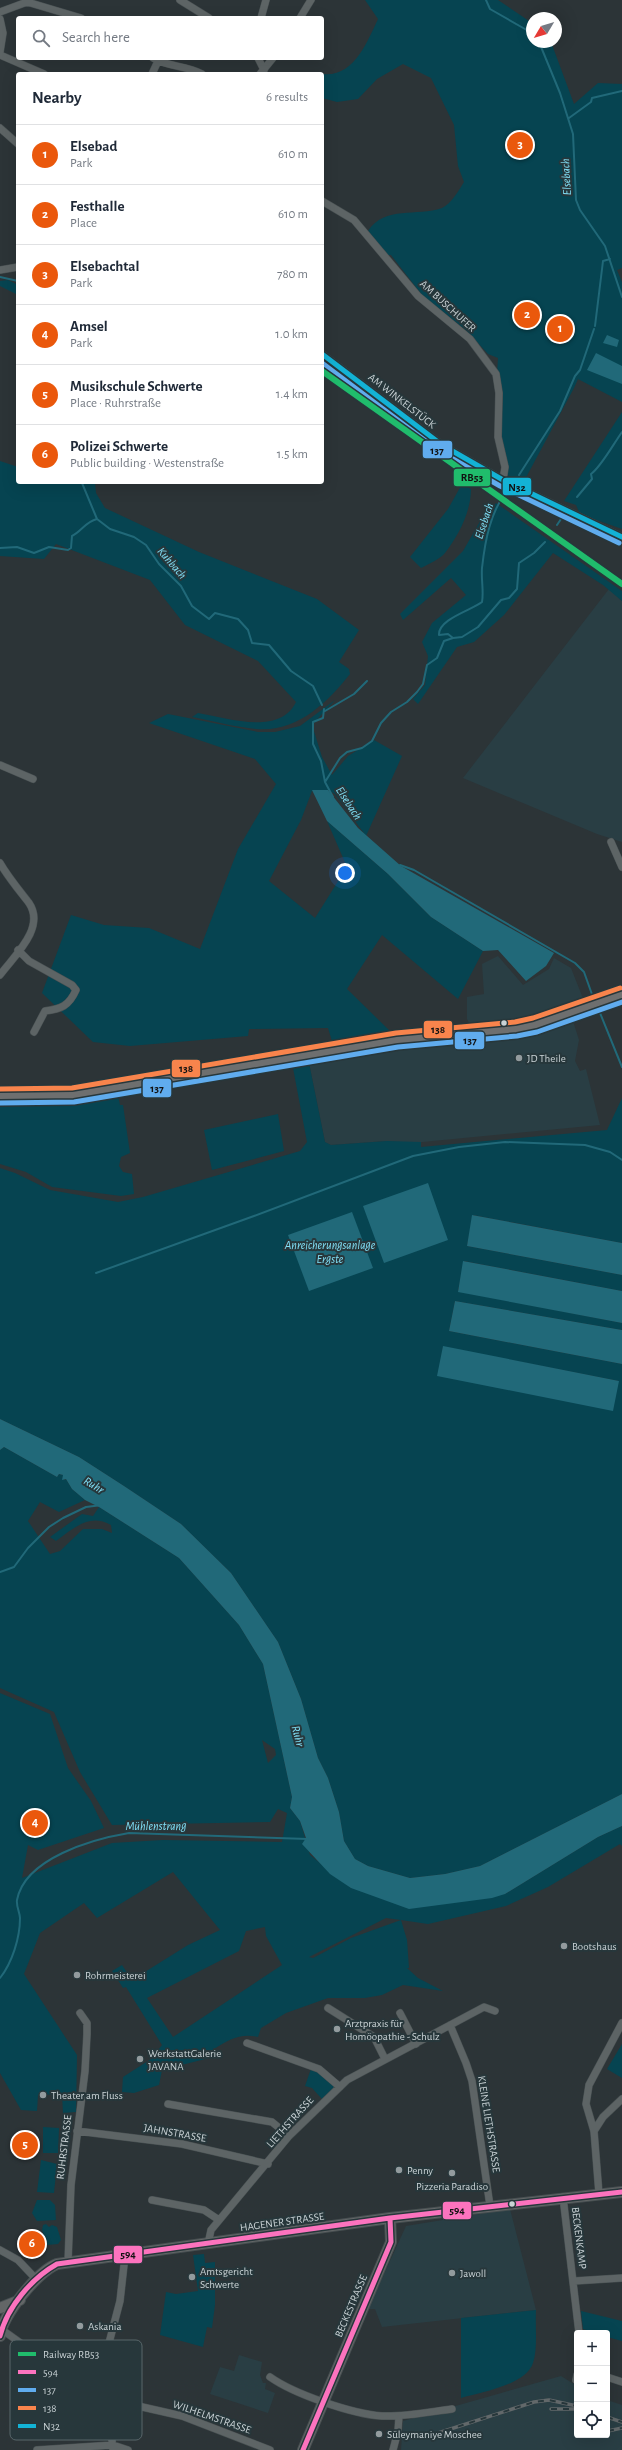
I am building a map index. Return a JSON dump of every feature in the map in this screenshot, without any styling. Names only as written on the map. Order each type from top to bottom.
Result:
[{"type":"main road","points":[[0,1096],[73,1095],[396,1040],[516,1029],[535,1025],[622,995]]},
{"type":"main road","name":"HAGENER STRASSE","points":[[0,2329],[36,2279],[49,2267],[68,2262],[125,2256],[390,2218],[563,2197],[622,2192]]},
{"type":"main road","name":"BECKESTRASSE","points":[[303,2450],[391,2242],[390,2218]]},
{"type":"main road","points":[[0,2308],[20,2300]]},
{"type":"main road","points":[[0,2329],[0,2336]]},
{"type":"street","points":[[180,0],[206,16]]},
{"type":"street","points":[[262,16],[266,0]]},
{"type":"street","points":[[301,16],[311,0]]},
{"type":"street","points":[[0,12],[27,2],[74,16]]},
{"type":"street","points":[[0,20],[3,33],[0,52]]},
{"type":"street","points":[[0,56],[39,72]]},
{"type":"street","points":[[153,72],[156,60],[190,67],[199,72]]},
{"type":"street","points":[[259,60],[262,72]]},
{"type":"street","points":[[262,72],[271,60]]},
{"type":"street","points":[[0,128],[16,142]]},
{"type":"street","name":"AM BUSCHUFER","points":[[324,202],[354,220],[418,296],[470,339],[496,374],[499,393],[498,437],[505,467],[502,480]]},
{"type":"street","points":[[0,270],[16,267]]},
{"type":"street","name":"AM WINKELSTÜCK","points":[[324,356],[425,433],[502,480],[621,534]]},
{"type":"street","points":[[0,765],[33,779]]},
{"type":"street","points":[[611,842],[622,867]]},
{"type":"street","points":[[0,975],[33,929],[34,915],[30,905],[1,868]]},
{"type":"street","points":[[18,950],[29,961],[72,985],[76,990],[68,1004],[61,1009],[45,1011],[41,1016],[34,1032]]},
{"type":"street","name":"LIETHSTRASSE","points":[[208,2244],[211,2230],[268,2164],[289,2136],[340,2086],[352,2077],[385,2059],[451,2028],[484,2007],[495,2012]]},
{"type":"street","points":[[328,2008],[370,2033],[385,2059]]},
{"type":"street","name":"RUHRSTRASSE","points":[[68,2262],[71,2185],[85,2071],[84,2052],[87,2023],[80,2013]]},
{"type":"street","points":[[400,2013],[416,2044]]},
{"type":"street","points":[[598,2194],[594,2131],[586,2104],[589,2085],[622,2024]]},
{"type":"street","name":"KLEINE LIETHSTRASSE","points":[[451,2028],[472,2081],[490,2206]]},
{"type":"street","points":[[247,2044],[319,2069],[340,2086]]},
{"type":"street","points":[[594,2131],[621,2099]]},
{"type":"street","points":[[168,2104],[272,2122],[289,2136]]},
{"type":"street","name":"JAHNSTRASSE","points":[[77,2132],[182,2144],[268,2164]]},
{"type":"street","name":"BECKENKAMP","points":[[563,2197],[579,2330]]},
{"type":"street","points":[[152,2200],[204,2210],[219,2220]]},
{"type":"street","points":[[0,2250],[18,2260],[36,2279]]},
{"type":"street","points":[[110,2340],[120,2300],[125,2256]]},
{"type":"street","name":"BECKENKAMP","points":[[574,2281],[622,2278]]},
{"type":"street","name":"WILHELMSTRASSE","points":[[0,2329],[17,2340]]},
{"type":"street","points":[[270,2376],[284,2386],[323,2401],[362,2413],[399,2416],[452,2409]]},
{"type":"street","points":[[610,2378],[622,2382]]},
{"type":"street","name":"WILHELMSTRASSE","points":[[142,2407],[182,2416],[270,2450]]},
{"type":"street","points":[[393,2450],[398,2431],[399,2416]]},
{"type":"street","points":[[37,2450],[113,2448],[128,2450]]},
{"type":"shaded area","points":[[365,0],[498,0],[526,19],[526,48],[553,48],[574,104],[598,83],[622,84],[622,268],[617,270],[622,282],[622,402],[578,379],[523,483],[507,475],[500,436],[503,393],[497,374],[498,358],[488,354],[467,331],[422,295],[391,255],[388,255],[368,231],[375,223],[392,215],[432,211],[442,208],[452,200],[464,182],[458,166],[454,125],[431,78],[403,64],[377,79],[358,99],[337,102],[324,99],[324,74],[333,74],[343,70],[351,64],[358,57],[378,19]]},
{"type":"shaded area","points":[[8,280],[16,284],[16,294],[0,286],[0,281]]},
{"type":"shaded area","points":[[622,412],[622,529],[580,514],[576,505],[564,501]]},
{"type":"shaded area","points":[[0,461],[16,466],[16,484],[95,484],[96,493],[105,508],[199,552],[317,599],[359,630],[339,662],[349,669],[350,674],[321,705],[297,721],[284,726],[271,729],[256,729],[192,717],[198,713],[238,721],[266,722],[278,719],[288,712],[296,702],[258,661],[185,625],[150,580],[56,544],[44,559],[0,556]]},
{"type":"shaded area","points":[[462,484],[471,489],[469,506],[459,531],[443,555],[421,568],[410,557],[448,509]]},
{"type":"shaded area","points":[[496,503],[622,591],[622,601],[603,585],[553,553],[504,615],[474,642],[457,647],[418,704],[413,699],[425,685],[428,656],[422,642],[432,623],[466,595],[451,578],[403,620],[400,614],[463,551],[482,518]]},
{"type":"shaded area","points":[[609,589],[622,601],[622,842],[597,834],[463,778]]},
{"type":"shaded area","points":[[335,700],[312,725],[322,757],[332,775],[348,756],[374,740],[402,756],[366,836],[335,794],[328,790],[312,791],[301,820],[269,881],[315,918],[347,867],[327,821],[388,874],[431,917],[483,951],[458,999],[382,935],[347,989],[390,1031],[332,1041],[328,1028],[249,1029],[248,1036],[130,1046],[93,1042],[42,993],[71,915],[104,925],[149,928],[200,949],[238,849],[276,784],[255,759],[149,723],[168,714],[258,732],[275,732],[300,726]]},
{"type":"shaded area","points":[[498,956],[523,985],[549,969],[554,958],[571,968],[584,1001],[538,1018],[473,1030],[467,1019],[467,997],[484,994],[482,964]]},
{"type":"shaded area","points":[[573,1021],[579,1040],[575,1061],[580,1071],[586,1069],[600,1125],[412,1143],[387,1141],[331,1145],[325,1142],[309,1063],[395,1051],[394,1045],[527,1034],[532,1036]]},
{"type":"shaded area","points":[[309,1063],[325,1142],[331,1145],[387,1141],[421,1142],[421,1147],[607,1130],[622,1098],[622,1243],[473,1215],[467,1246],[622,1275],[622,1291],[464,1261],[458,1291],[622,1323],[622,1330],[455,1301],[449,1331],[622,1364],[622,1794],[480,1866],[445,1874],[410,1878],[368,1866],[355,1859],[344,1841],[339,1812],[328,1778],[318,1758],[301,1699],[278,1642],[231,1573],[181,1524],[124,1486],[79,1457],[0,1419],[0,1168],[15,1173],[50,1190],[118,1202],[143,1197],[300,1151],[307,1142],[293,1068]],"holes":[[[443,1347],[619,1381],[438,1376]]]},
{"type":"shaded area","points":[[118,1096],[120,1105],[123,1105],[130,1153],[121,1157],[119,1166],[123,1172],[132,1174],[134,1194],[121,1196],[52,1187],[26,1172],[0,1164],[0,1105],[51,1104]]},
{"type":"shaded area","points":[[278,1114],[284,1151],[212,1170],[204,1130]]},
{"type":"shaded area","points":[[4,1447],[57,1477],[59,1474],[63,1475],[64,1480],[66,1479],[72,1489],[85,1500],[59,1512],[40,1502],[28,1521],[50,1554],[60,1551],[83,1529],[102,1529],[112,1533],[111,1525],[103,1522],[89,1521],[69,1531],[56,1541],[50,1537],[82,1514],[93,1516],[99,1507],[179,1558],[239,1625],[263,1664],[292,1797],[290,1808],[300,1821],[310,1855],[351,1888],[505,1894],[598,1837],[622,1826],[622,1846],[620,1844],[548,1887],[506,1906],[428,1924],[401,1920],[407,1940],[409,1968],[407,1968],[418,1978],[443,1991],[403,1985],[382,1995],[365,1998],[328,1998],[286,2013],[261,2028],[258,2037],[240,2037],[225,2043],[214,2049],[213,2057],[162,2070],[159,2085],[134,2093],[122,2092],[123,2077],[151,2059],[162,2045],[126,1987],[123,1988],[112,1971],[122,1965],[132,1980],[188,1945],[220,1930],[173,1872],[97,1918],[84,1903],[40,1933],[24,1974],[77,2055],[76,2112],[63,2113],[62,2094],[38,2095],[37,2111],[21,2110],[0,2073],[0,1693],[50,1714],[68,1768],[91,1801],[104,1828],[38,1850],[28,1845],[22,1878],[112,1843],[163,1840],[282,1842],[287,1813],[278,1809],[270,1822],[112,1825],[80,1772],[54,1712],[0,1688],[0,1450]],"holes":[[[262,1740],[275,1749],[276,1755],[268,1763]],[[386,1918],[401,1920],[351,1938],[313,1958],[309,1957]],[[265,1927],[266,1936],[282,1965],[173,2037],[147,1998],[239,1951],[246,1931]]]},
{"type":"shaded area","points":[[622,2044],[622,2078],[607,2069]]},
{"type":"shaded area","points":[[312,2066],[338,2085],[322,2099],[312,2088],[305,2086]]},
{"type":"shaded area","points":[[43,2127],[59,2128],[58,2153],[43,2153]]},
{"type":"shaded area","points":[[41,2160],[57,2164],[54,2193],[37,2192]]},
{"type":"shaded area","points":[[37,2200],[50,2200],[55,2205],[56,2220],[37,2221],[32,2213]]},
{"type":"shaded area","points":[[510,2209],[536,2310],[382,2327],[375,2309],[368,2309],[406,2226]]},
{"type":"shaded area","points":[[46,2224],[49,2227],[52,2225],[57,2227],[61,2240],[58,2244],[47,2245],[42,2230],[43,2225]]},
{"type":"shaded area","points":[[204,2254],[205,2263],[215,2262],[215,2305],[212,2328],[207,2327],[203,2347],[160,2335],[166,2292],[176,2294],[198,2291],[193,2255]]},
{"type":"shaded area","points":[[536,2310],[535,2357],[529,2371],[522,2377],[502,2386],[461,2398],[461,2318]]},
{"type":"shaded area","points":[[581,2311],[622,2321],[622,2341],[610,2338],[610,2330],[583,2329]]},
{"type":"shaded area","points":[[239,2355],[262,2362],[260,2375],[263,2383],[266,2383],[265,2389],[275,2393],[268,2413],[210,2394],[220,2367],[234,2371]]},
{"type":"shaded area","points":[[561,2376],[574,2384],[574,2438],[610,2438],[610,2401],[622,2405],[622,2450],[401,2450],[403,2421]]},
{"type":"water","points":[[607,335],[619,340],[617,347],[603,343]]},
{"type":"water","points":[[596,353],[622,366],[622,384],[587,370]]},
{"type":"water","points":[[312,790],[328,790],[358,828],[401,866],[554,953],[546,966],[526,981],[498,950],[483,951],[431,917],[388,874],[327,821]]},
{"type":"water","points":[[428,1183],[448,1240],[384,1263],[363,1206]]},
{"type":"water","name":"Anreicherungsanlage Ergste","points":[[352,1212],[373,1268],[309,1291],[288,1235]]},
{"type":"water","points":[[472,1215],[622,1243],[622,1275],[467,1246]]},
{"type":"water","points":[[463,1261],[622,1291],[622,1323],[458,1292]]},
{"type":"water","points":[[455,1301],[622,1330],[622,1364],[449,1331]]},
{"type":"water","points":[[443,1346],[619,1381],[613,1411],[437,1376]]},
{"type":"water","name":"Ruhr","points":[[0,1419],[79,1457],[181,1524],[231,1573],[278,1642],[301,1699],[318,1758],[328,1778],[339,1812],[344,1841],[355,1859],[368,1866],[410,1878],[445,1874],[480,1866],[622,1794],[622,1826],[598,1837],[505,1894],[492,1898],[409,1909],[351,1888],[330,1874],[302,1844],[306,1838],[300,1821],[290,1808],[292,1797],[263,1664],[239,1625],[179,1558],[99,1507],[85,1500],[72,1489],[66,1479],[62,1480],[63,1475],[59,1474],[57,1477],[4,1447],[0,1450]]},
{"type":"waterway","name":"Elsebach","points":[[486,0],[490,9],[526,30]]},
{"type":"waterway","name":"Elsebach","points":[[541,48],[560,93],[573,134],[576,200],[580,210],[605,246],[622,297]]},
{"type":"waterway","points":[[569,118],[591,102],[592,98],[622,91]]},
{"type":"waterway","name":"Elsebach","points":[[595,326],[603,261],[610,259]]},
{"type":"waterway","points":[[0,277],[16,281]]},
{"type":"waterway","name":"Elsebach","points":[[519,475],[560,411],[575,376],[580,370],[594,329]]},
{"type":"waterway","points":[[577,497],[592,479],[591,474],[603,461],[622,432]]},
{"type":"waterway","points":[[82,484],[97,519]]},
{"type":"waterway","name":"Elsebach","points":[[333,797],[325,782],[340,758],[347,752],[362,748],[372,741],[381,723],[391,712],[407,702],[417,692],[423,684],[427,665],[437,658],[444,641],[453,638],[448,634],[439,635],[440,629],[444,624],[482,602],[482,568],[489,527],[497,507],[508,489]]},
{"type":"waterway","name":"Kuhbach","points":[[0,548],[17,547],[34,553],[49,547],[68,550],[71,548],[72,536],[86,524],[97,519],[110,529],[134,537],[146,545],[159,564],[181,586],[192,606],[209,619],[215,613],[238,619],[248,630],[252,643],[269,645],[291,671],[313,686],[322,705]]},
{"type":"waterway","points":[[557,525],[561,519]]},
{"type":"waterway","points":[[453,638],[462,637],[478,627],[501,600],[509,598],[517,589],[519,563],[534,553],[545,542]]},
{"type":"waterway","points":[[325,711],[354,694],[367,681]]},
{"type":"waterway","name":"Kuhbach","points":[[324,709],[323,718],[313,722],[313,744],[321,761],[325,782]]},
{"type":"waterway","name":"Elsebach","points":[[400,865],[414,870],[575,963],[584,972],[594,1000]]},
{"type":"waterway","name":"Elsebach","points":[[598,1008],[622,1067]]},
{"type":"waterway","points":[[96,1273],[254,1216],[413,1156],[459,1147],[505,1142],[585,1145],[610,1152],[622,1160]]},
{"type":"waterway","points":[[0,1572],[14,1567],[28,1548],[49,1527],[63,1518],[86,1507],[102,1505]]},
{"type":"waterway","name":"Mühlenstrang","points":[[0,1978],[12,1958],[19,1934],[20,1918],[17,1900],[23,1885],[33,1873],[46,1862],[62,1853],[97,1840],[129,1833],[308,1839]]},
{"type":"railway","points":[[435,2434],[534,2402],[549,2400],[574,2405]]},
{"type":"railway","points":[[551,2409],[574,2409]]},
{"type":"railway","points":[[610,2418],[622,2422]]},
{"type":"railway","points":[[610,2431],[622,2428]]},
{"type":"rail line","name":"RB53","points":[[324,372],[622,584]]},
{"type":"transit line","name":"N32","points":[[324,356],[442,445],[503,480],[622,537]]},
{"type":"transit line","name":"137","points":[[324,365],[439,451],[500,486],[619,543]]},
{"type":"transit line","name":"138","points":[[0,1089],[72,1088],[396,1033],[515,1022],[533,1018],[620,988]]},
{"type":"transit line","name":"137","points":[[0,1103],[74,1102],[398,1047],[517,1036],[537,1032],[622,1002]]},
{"type":"transit line","name":"594","points":[[0,2336],[8,2314],[22,2294],[39,2277],[57,2264],[390,2218],[622,2192]]},
{"type":"transit line","name":"594","points":[[303,2450],[391,2242],[390,2218]]},
{"type":"place","name":"Elsebachtal","points":[[520,145]]},
{"type":"place","name":"Festhalle","points":[[527,315]]},
{"type":"place","name":"Elsebad","points":[[560,329]]},
{"type":"place","name":"JD Theile","points":[[519,1058]]},
{"type":"place","name":"Amsel","points":[[35,1823]]},
{"type":"place","name":"Bootshaus","points":[[564,1946]]},
{"type":"place","name":"Rohrmeisterei","points":[[77,1975]]},
{"type":"place","name":"Arztpraxis für Homöopathie - Schulz","points":[[337,2029]]},
{"type":"place","name":"WerkstattGalerie JAVANA","points":[[140,2059]]},
{"type":"place","name":"Theater am Fluss","points":[[43,2095]]},
{"type":"place","name":"Musikschule Schwerte","points":[[25,2145]]},
{"type":"place","name":"Penny","points":[[399,2170]]},
{"type":"place","name":"Pizzeria Paradiso","points":[[452,2173]]},
{"type":"place","name":"Polizei Schwerte","points":[[32,2244]]},
{"type":"place","name":"Jawoll","points":[[452,2273]]},
{"type":"place","name":"Amtsgericht Schwerte","points":[[192,2277]]},
{"type":"place","name":"Askania","points":[[80,2326]]},
{"type":"place","name":"Süleymaniye Moschee","points":[[379,2434]]}]
